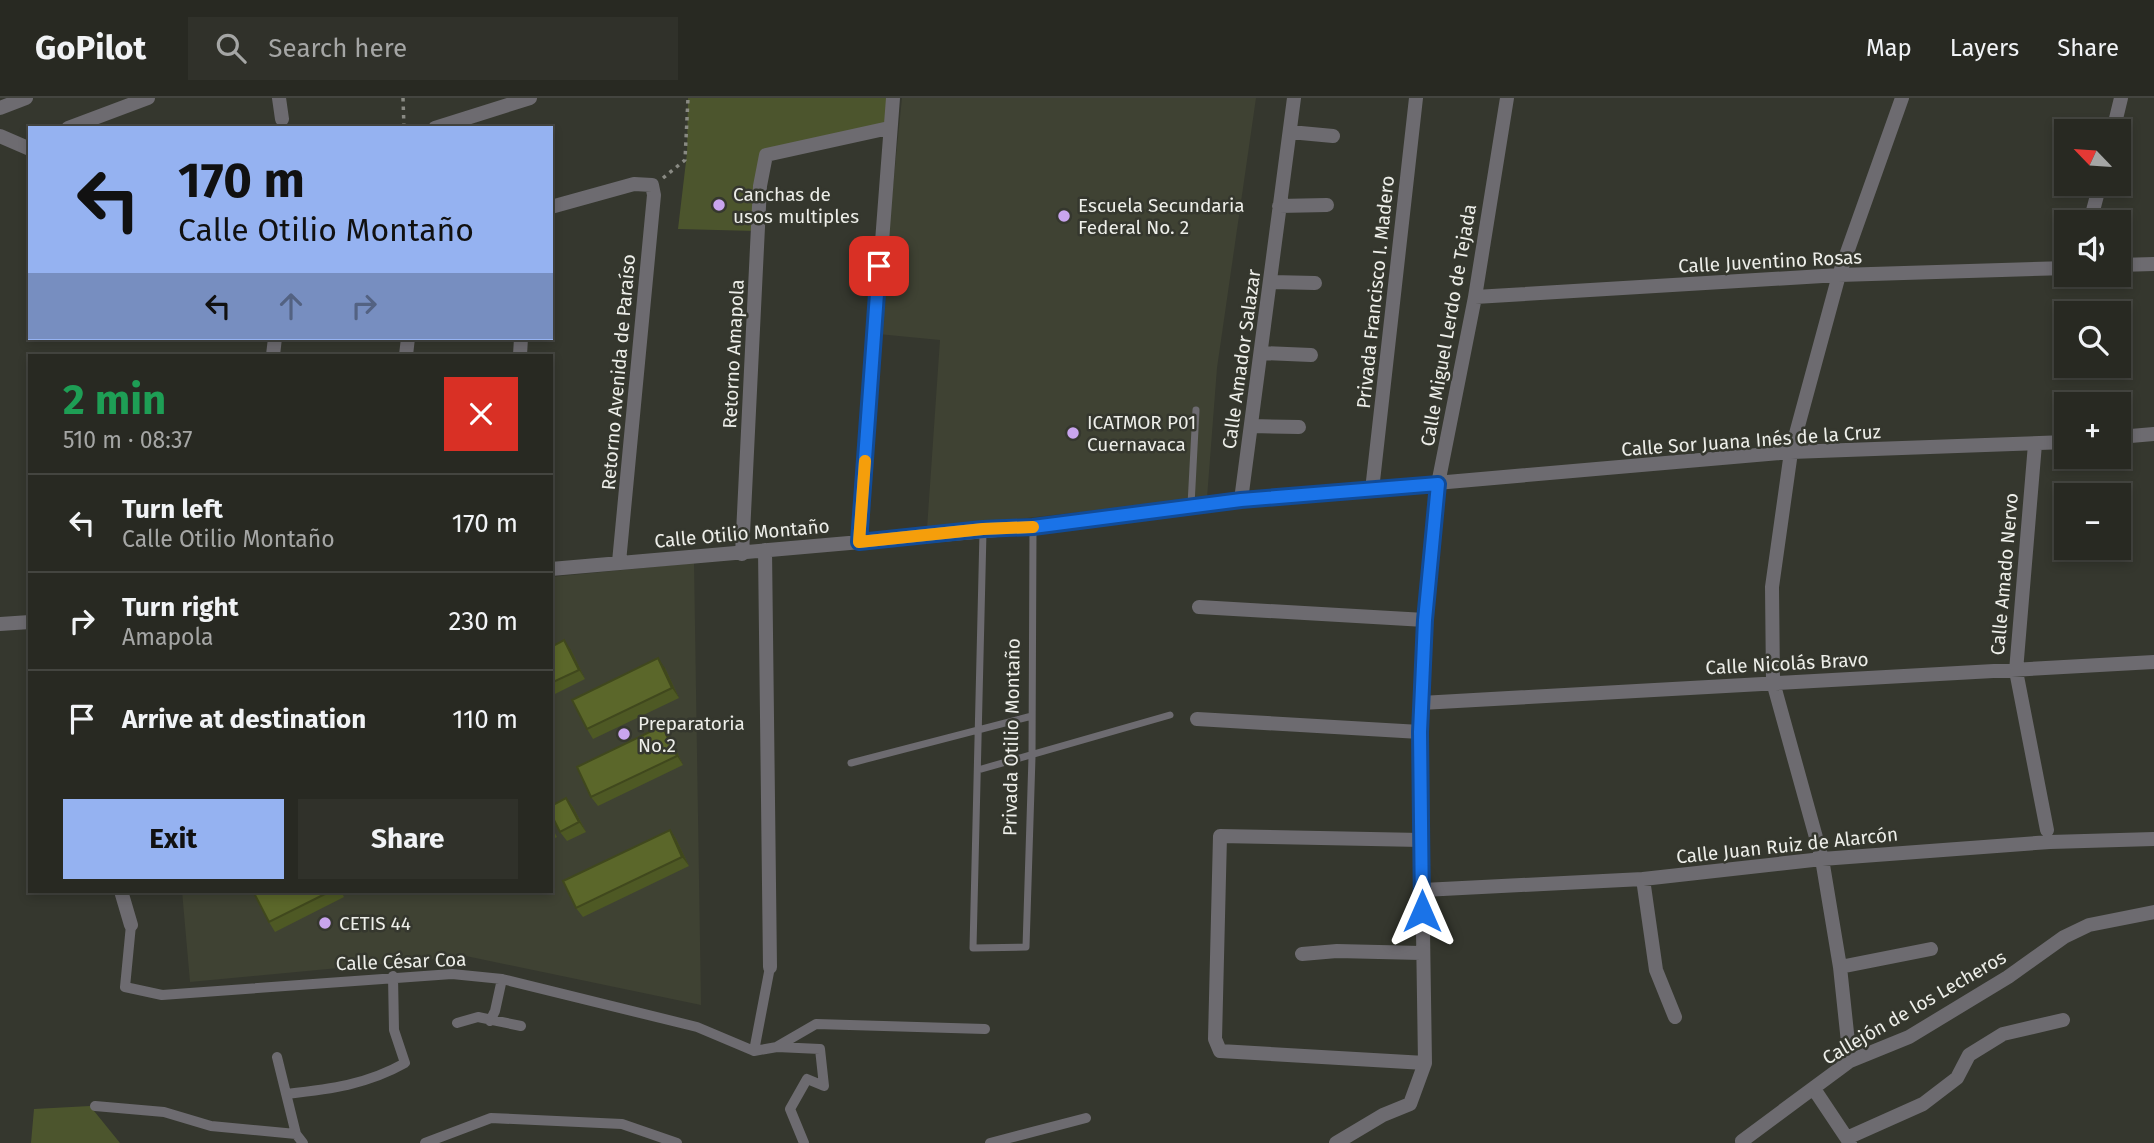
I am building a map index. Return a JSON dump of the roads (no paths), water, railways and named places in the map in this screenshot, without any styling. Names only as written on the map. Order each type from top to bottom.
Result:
[{"type":"street","points":[[0,108],[26,98]]},
{"type":"street","points":[[73,126],[148,98]]},
{"type":"street","points":[[279,98],[282,119]]},
{"type":"street","points":[[441,126],[530,98]]},
{"type":"street","points":[[859,542],[893,98]]},
{"type":"street","name":"Calle Amador Salazar","points":[[1241,500],[1272,282],[1294,98]]},
{"type":"street","name":"Privada Francisco I. Madero","points":[[1372,491],[1416,98]]},
{"type":"street","name":"Calle Miguel Lerdo de Tejada","points":[[1425,1063],[1421,953],[1423,890],[1420,732],[1425,620],[1438,484],[1475,296],[1507,98]]},
{"type":"street","points":[[1850,1061],[1840,967],[1822,859],[1773,682],[1772,587],[1791,452],[1839,275],[1902,98]]},
{"type":"street","points":[[2116,119],[2121,98]]},
{"type":"street","name":"Retorno Amapola","points":[[743,554],[760,186],[766,155],[889,128]]},
{"type":"street","points":[[1290,132],[1333,136]]},
{"type":"street","points":[[0,136],[28,148]]},
{"type":"street","name":"Retorno Avenida de Paraíso","points":[[553,206],[634,184],[652,185],[654,195],[620,562]]},
{"type":"street","points":[[1279,206],[1327,205]]},
{"type":"street","points":[[2131,265],[2154,264]]},
{"type":"street","name":"Calle Juventino Rosas","points":[[1475,296],[1839,275],[2054,268]]},
{"type":"street","points":[[1272,282],[1315,283]]},
{"type":"street","points":[[1261,353],[1311,355]]},
{"type":"street","points":[[1252,426],[1300,427]]},
{"type":"street","points":[[2131,436],[2154,434]]},
{"type":"street","name":"Calle Sor Juana Inés de la Cruz","points":[[1438,484],[1791,452],[2054,443]]},
{"type":"street","name":"Calle Amado Nervo","points":[[2035,444],[2016,671],[2047,830]]},
{"type":"street","name":"Calle Otilio Montaño","points":[[553,569],[743,554],[983,529],[1033,527],[1191,505],[1438,484]]},
{"type":"street","points":[[765,550],[770,967],[754,1051],[777,1047],[820,1049],[824,1086],[807,1079],[790,1109],[804,1143]]},
{"type":"street","points":[[1199,607],[1425,620]]},
{"type":"street","points":[[0,624],[28,622]]},
{"type":"street","name":"Calle Nicolás Bravo","points":[[1421,704],[2154,662]]},
{"type":"street","points":[[1197,719],[1420,732]]},
{"type":"street","points":[[1336,1143],[1383,1115],[1410,1104],[1425,1063],[1220,1051],[1215,1039],[1220,836],[1421,840]]},
{"type":"street","name":"Calle Juan Ruiz de Alarcón","points":[[1423,890],[1643,879],[1822,859],[2050,842],[2154,839]]},
{"type":"street","points":[[1643,879],[1656,970],[1675,1017]]},
{"type":"street","points":[[122,893],[131,925]]},
{"type":"street","name":"Callejón de los Lecheros","points":[[1742,1142],[1850,1061],[1909,1037],[2077,931],[2089,925],[2154,912]]},
{"type":"street","name":"Calle César Coa","points":[[131,925],[124,987],[162,995],[393,976],[453,974],[502,979],[697,1027],[754,1051]]},
{"type":"street","points":[[1840,967],[1931,949]]},
{"type":"street","points":[[1302,954],[1337,951],[1421,953]]},
{"type":"street","points":[[286,1094],[348,1087],[379,1077],[405,1063],[394,1030],[393,976]]},
{"type":"street","points":[[490,1021],[502,979]]},
{"type":"street","points":[[457,1023],[478,1017],[521,1026]]},
{"type":"street","points":[[1814,1089],[1849,1140],[1923,1104],[1957,1078],[1969,1055],[2003,1034],[2063,1020]]},
{"type":"street","points":[[777,1047],[816,1024],[985,1029]]},
{"type":"street","points":[[95,1106],[164,1112],[211,1126],[300,1139],[277,1057]]},
{"type":"street","points":[[425,1143],[491,1118],[622,1124],[677,1143]]},
{"type":"street","points":[[990,1143],[1086,1118]]},
{"type":"lane","points":[[1191,505],[1196,410]]},
{"type":"lane","name":"Privada Otilio Montaño","points":[[983,529],[974,948],[1026,947],[1032,716],[1033,527]]},
{"type":"lane","points":[[978,770],[1170,715]]},
{"type":"lane","points":[[851,763],[1032,716]]},
{"type":"place","name":"Canchas de usos multiples","points":[[719,205]]},
{"type":"place","name":"Escuela Secundaria Federal No. 2","points":[[1064,216]]},
{"type":"place","name":"ICATMOR P01 Cuernavaca","points":[[1073,433]]},
{"type":"place","name":"Preparatoria No.2","points":[[624,734]]},
{"type":"place","name":"CETIS 44","points":[[325,923]]}]
